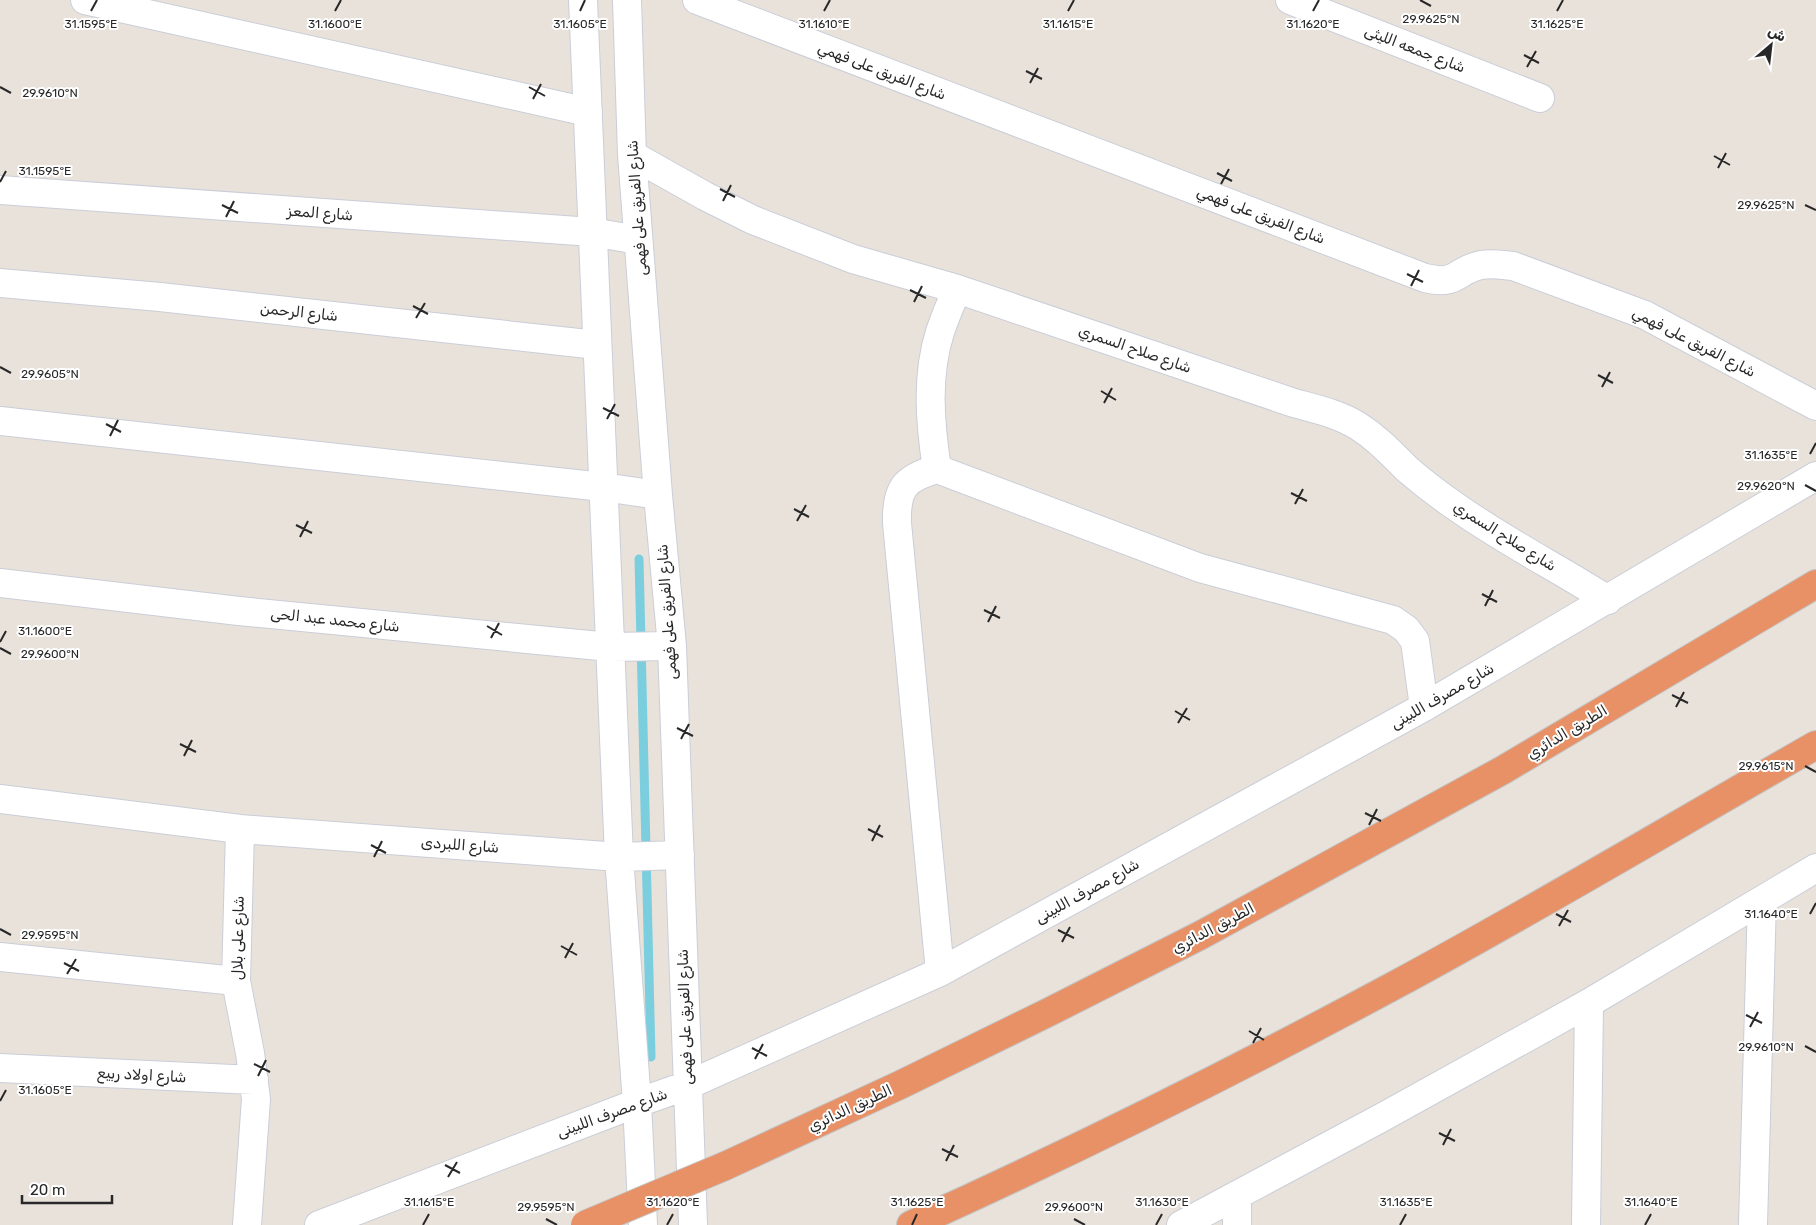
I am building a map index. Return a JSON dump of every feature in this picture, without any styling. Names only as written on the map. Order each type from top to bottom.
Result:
[{"type":"highway","name":"الطريق الدائري","points":[[585,1225],[725,1166],[900,1085],[1201,935],[1503,770],[1816,584]]},
{"type":"highway","points":[[911,1225],[1093,1140],[1241,1066],[1396,985],[1548,900],[1816,745]]},
{"type":"street","points":[[85,0],[588,112]]},
{"type":"street","points":[[583,0],[603,487],[616,647],[643,1225]]},
{"type":"street","name":"شارع الفريق على فهمى","points":[[626,0],[632,155],[658,495],[673,855],[688,1086],[693,1225]]},
{"type":"street","name":"شارع الفريق على فهمي","points":[[697,0],[1426,278],[1440,282],[1455,279],[1479,265],[1492,264],[1522,269],[1645,314],[1816,406]]},
{"type":"street","name":"شارع جمعه الليثى","points":[[1290,0],[1540,98]]},
{"type":"street","name":"شارع صلاح السمري","points":[[632,155],[705,196],[753,220],[853,259],[957,289],[1294,403],[1326,412],[1357,426],[1385,445],[1408,470],[1455,506],[1608,600]]},
{"type":"street","name":"شارع المعز","points":[[0,190],[592,232],[638,240]]},
{"type":"street","name":"شارع الرحمن","points":[[0,283],[160,297],[597,345]]},
{"type":"street","points":[[936,468],[930,428],[931,380],[940,333],[957,289]]},
{"type":"street","points":[[0,420],[603,487],[658,495]]},
{"type":"street","points":[[940,972],[896,504],[904,486],[918,474],[936,468],[1200,568],[1393,620],[1406,629],[1416,641],[1424,707]]},
{"type":"street","name":"شارع مصرف اللبينى","points":[[319,1225],[637,1103],[688,1086],[940,972],[1424,707],[1816,476]]},
{"type":"street","name":"شارع محمد عبد الحى","points":[[0,584],[239,611],[616,647],[664,646]]},
{"type":"street","name":"شارع اللبردى","points":[[0,799],[240,828],[626,857],[673,855]]},
{"type":"street","name":"شارع على بلال","points":[[240,828],[236,981],[256,1099],[247,1225]]},
{"type":"street","points":[[1181,1225],[1381,1118],[1589,1003],[1816,868]]},
{"type":"street","points":[[1753,1225],[1762,900]]},
{"type":"street","points":[[0,957],[236,981]]},
{"type":"street","points":[[1586,1225],[1589,1003]]},
{"type":"street","name":"شارع اولاد ربيع","points":[[0,1068],[254,1080]]},
{"type":"street","points":[[1237,1195],[1237,1225]]},
{"type":"waterway","points":[[639,559],[651,1057]]}]
